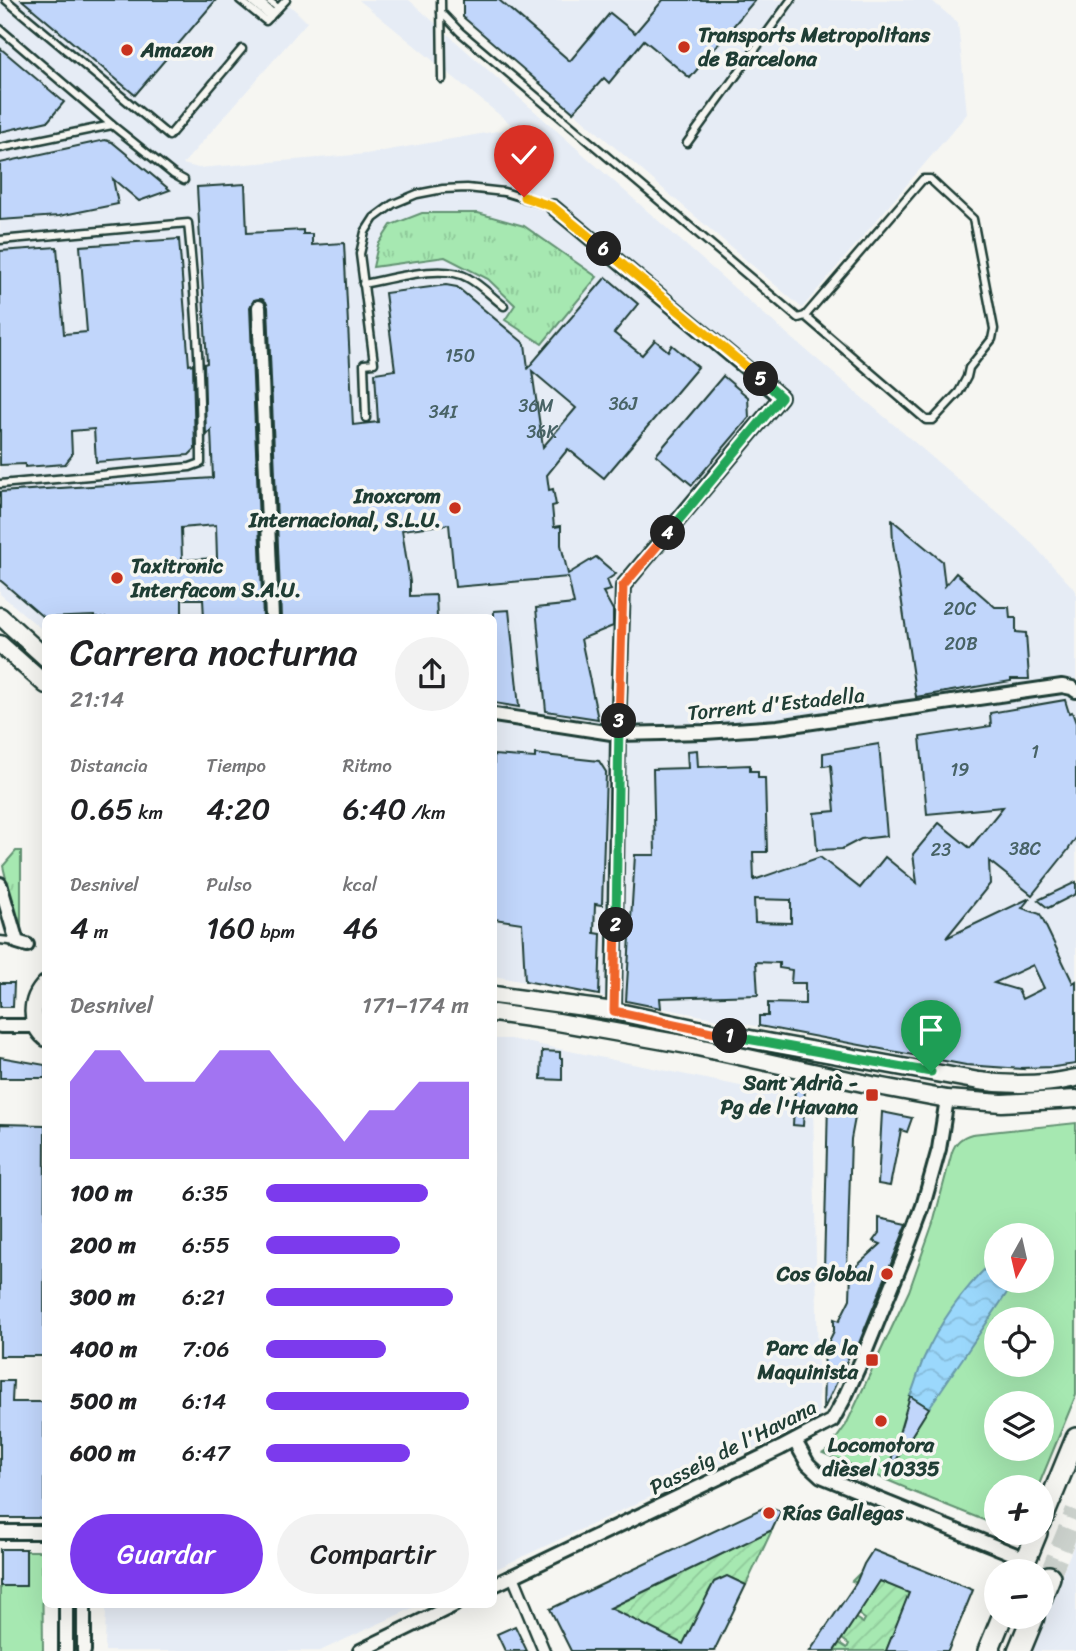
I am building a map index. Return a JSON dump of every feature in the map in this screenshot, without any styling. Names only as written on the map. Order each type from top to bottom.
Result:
[{"type":"highway","points":[[1019,1651],[1028,1629]]},
{"type":"main road","points":[[1054,1491],[1076,1438]]},
{"type":"main road","points":[[988,1651],[997,1629]]},
{"type":"street","points":[[553,207],[781,397],[623,586],[614,1011]]},
{"type":"street","points":[[259,307],[272,614]]},
{"type":"street","points":[[0,616],[42,654]]},
{"type":"street","points":[[0,644],[42,680]]},
{"type":"street","name":"Torrent d'Estadella","points":[[497,715],[618,734],[705,732],[778,727],[1062,685],[1076,691]]},
{"type":"street","points":[[0,884],[22,943]]},
{"type":"street","points":[[0,1026],[41,1032],[33,1009],[37,994],[42,988]]},
{"type":"street","points":[[497,995],[614,1011],[950,1077],[1011,1084],[1076,1078]]},
{"type":"street","points":[[497,1013],[693,1046],[947,1099],[1002,1103],[1076,1099]]},
{"type":"street","points":[[947,1099],[950,1077]]},
{"type":"street","name":"Passeig de l'Havana","points":[[497,1584],[832,1421],[864,1355],[923,1206],[939,1150],[947,1099]]},
{"type":"street","points":[[795,1441],[808,1464],[821,1476],[1009,1559]]},
{"type":"street","points":[[0,1532],[42,1532]]},
{"type":"street","points":[[513,1576],[544,1651]]},
{"type":"street","points":[[66,1608],[66,1651]]},
{"type":"street","points":[[84,1608],[84,1651]]},
{"type":"street","points":[[360,1651],[448,1608]]},
{"type":"lane","points":[[6,0],[169,136],[242,49]]},
{"type":"lane","points":[[240,0],[266,22],[286,0]]},
{"type":"lane","points":[[250,0],[274,13]]},
{"type":"lane","points":[[258,0],[274,13]]},
{"type":"lane","points":[[268,0],[274,13]]},
{"type":"lane","points":[[440,0],[442,79]]},
{"type":"lane","points":[[687,143],[791,0]]},
{"type":"lane","points":[[441,12],[460,32],[799,318],[805,316],[923,179],[930,179],[973,219],[994,329],[992,339],[969,368],[959,392],[933,420],[926,420],[805,316]]},
{"type":"lane","points":[[0,29],[113,125],[184,180]]},
{"type":"lane","points":[[0,148],[113,125]]},
{"type":"lane","points":[[366,418],[363,364],[373,363],[360,254],[365,232],[373,218],[393,204],[417,194],[443,189],[467,188],[504,192],[553,207]]},
{"type":"lane","points":[[0,240],[188,223],[200,381],[201,463],[190,467],[0,484]]},
{"type":"lane","points":[[363,284],[437,272],[450,273],[467,276],[504,306]]},
{"type":"lane","points":[[0,940],[22,943]]},
{"type":"shaded area","points":[[0,0],[283,0],[296,11],[307,22],[183,164],[198,168],[366,154],[509,129],[529,139],[359,0],[409,0],[758,309],[1028,539],[1076,591],[1076,1066],[1057,1070],[956,1067],[497,977],[497,614],[42,614],[42,629],[0,594]]},
{"type":"shaded area","points":[[462,0],[931,0],[958,23],[967,114],[802,308],[463,17]]},
{"type":"shaded area","points":[[497,1039],[511,1039],[813,1101],[819,1418],[497,1569]]},
{"type":"shaded area","points":[[1076,1540],[1076,1651],[1031,1651],[1040,1629],[1054,1629],[1054,1593]]},
{"type":"shaded area","points":[[106,1608],[413,1608],[320,1651],[105,1651]]},
{"type":"green space","points":[[422,213],[478,213],[524,226],[597,277],[542,344],[505,320],[515,305],[488,279],[445,257],[373,267],[378,245],[391,225]]},
{"type":"green space","points":[[16,851],[21,851],[21,927],[18,928],[3,866]]},
{"type":"green space","points":[[1076,1123],[1076,1395],[1054,1448],[1054,1391],[984,1391],[984,1461],[1049,1461],[1043,1475],[984,1475],[984,1520],[823,1453],[846,1425],[909,1291],[934,1220],[952,1152],[965,1137],[972,1134]]},
{"type":"green space","points":[[772,1530],[746,1585],[727,1576],[715,1581],[705,1601],[694,1643],[632,1651],[611,1608]]},
{"type":"green space","points":[[0,1551],[42,1551],[43,1651],[0,1651]]},
{"type":"green space","points":[[860,1573],[910,1593],[886,1651],[834,1651],[839,1643],[847,1648],[849,1644],[842,1639],[855,1618],[863,1623],[865,1619],[858,1614],[874,1590],[852,1581]]},
{"type":"water","points":[[984,1271],[984,1293],[1007,1293],[997,1307],[984,1307],[984,1327],[929,1408],[910,1396],[937,1332]]},
{"type":"building","name":"Amazon","points":[[22,0],[216,0],[135,95]]},
{"type":"building","points":[[463,0],[499,0],[570,61],[610,13],[635,33],[663,0],[755,0],[690,78],[644,40],[609,83],[604,78],[573,112],[463,17]]},
{"type":"building","points":[[0,48],[64,102],[48,121],[0,132]]},
{"type":"building","points":[[105,140],[112,142],[170,190],[139,201],[113,179],[118,204],[59,216],[0,220],[0,163]]},
{"type":"building","points":[[245,184],[247,233],[303,230],[303,234],[312,234],[312,245],[344,243],[353,425],[378,422],[375,373],[395,370],[385,293],[446,285],[457,287],[525,344],[528,368],[606,277],[638,304],[614,333],[642,355],[655,340],[668,351],[672,345],[698,367],[604,478],[568,449],[547,475],[549,490],[553,489],[556,505],[552,506],[554,527],[561,526],[561,545],[568,574],[596,557],[616,574],[607,580],[611,590],[603,592],[613,610],[613,626],[581,639],[598,719],[546,711],[536,608],[574,604],[568,577],[455,587],[449,524],[402,530],[410,596],[436,595],[437,614],[281,614],[268,307],[262,299],[254,300],[250,307],[263,614],[204,614],[203,599],[182,599],[182,614],[42,614],[42,616],[0,580],[0,492],[213,478],[211,430],[206,436],[204,364],[207,363],[197,187]],"holes":[[[532,371],[576,408],[543,447]],[[216,525],[217,558],[182,560],[181,528]]]},
{"type":"building","points":[[179,239],[189,365],[193,364],[195,449],[189,455],[96,462],[94,429],[71,431],[72,455],[65,464],[25,467],[25,464],[0,465],[0,251],[57,247],[64,334],[87,332],[80,246]]},
{"type":"building","points":[[723,376],[748,397],[749,418],[692,485],[656,455]]},
{"type":"building","points":[[892,520],[942,561],[945,586],[956,573],[995,607],[1009,607],[1010,618],[1016,618],[1016,632],[1026,633],[1029,679],[1011,679],[916,697]]},
{"type":"building","points":[[509,610],[519,707],[497,703],[497,614],[494,614],[494,611]]},
{"type":"building","points":[[1065,700],[1076,723],[1076,838],[1032,895],[989,861],[990,884],[946,938],[1030,898],[1022,908],[1040,914],[1073,983],[1076,981],[1076,1064],[1023,1069],[966,1065],[759,1026],[759,1016],[768,1016],[768,1003],[805,1004],[805,983],[791,983],[792,970],[779,968],[779,963],[756,962],[758,995],[660,998],[661,1008],[626,1001],[635,855],[655,855],[653,769],[688,768],[687,751],[697,750],[698,767],[750,765],[750,771],[758,771],[758,778],[765,778],[767,852],[753,852],[754,880],[820,857],[860,888],[885,857],[917,883],[913,854],[939,823],[970,848],[1003,807],[927,814],[920,737],[991,726],[990,713]],"holes":[[[754,899],[791,900],[791,923],[755,922]],[[1033,965],[1044,988],[1022,999],[1018,990],[994,983]]]},
{"type":"building","points":[[879,744],[887,836],[861,839],[842,849],[817,850],[814,813],[835,811],[831,765],[823,766],[823,753]]},
{"type":"building","points":[[535,754],[599,761],[606,772],[602,905],[595,904],[594,933],[601,934],[599,995],[525,981],[522,923],[497,919],[497,755],[535,758]]},
{"type":"building","points":[[1076,882],[1076,894],[1048,908],[1038,900]]},
{"type":"building","points":[[0,983],[14,983],[13,1007],[0,1007]]},
{"type":"building","points":[[542,1051],[560,1052],[562,1080],[541,1079]]},
{"type":"building","points":[[0,1057],[42,1064],[42,1078],[0,1078]]},
{"type":"building","points":[[795,1089],[805,1090],[803,1126],[793,1125]]},
{"type":"building","points":[[828,1102],[857,1107],[851,1139],[847,1271],[824,1271]]},
{"type":"building","points":[[882,1112],[912,1118],[907,1132],[901,1130],[890,1186],[878,1184]]},
{"type":"building","points":[[0,1124],[42,1125],[42,1356],[0,1356]]},
{"type":"building","points":[[879,1218],[907,1224],[857,1348],[855,1352],[852,1350],[823,1411],[825,1342],[828,1343],[834,1331],[834,1319],[839,1321],[850,1299],[851,1271],[881,1244],[873,1241],[879,1233]]},
{"type":"building","points":[[0,1381],[13,1381],[12,1402],[42,1402],[42,1518],[0,1518]]},
{"type":"building","points":[[910,1396],[929,1408],[893,1465],[890,1464]]},
{"type":"building","points":[[767,1506],[781,1511],[772,1530],[610,1608],[683,1644],[714,1582],[727,1576],[746,1585],[714,1651],[571,1651],[550,1609]]},
{"type":"building","points":[[0,1549],[26,1549],[26,1586],[0,1586]]},
{"type":"building","points":[[873,1550],[973,1590],[948,1651],[886,1651],[909,1593],[880,1581],[834,1651],[810,1651],[856,1583]]},
{"type":"building","points":[[515,1626],[527,1651],[505,1651],[497,1634]]},
{"type":"tunnel","points":[[1054,1565],[1076,1511]]},
{"type":"place","name":"Transports Metropolitans de Barcelona","points":[[684,47]]},
{"type":"place","name":"Amazon","points":[[127,50]]},
{"type":"place","name":"Inoxcrom Internacional, S.L.U.","points":[[455,508]]},
{"type":"place","name":"Taxitronic Interfacom S.A.U.","points":[[117,578]]},
{"type":"place","name":"Sant Adrià - Pg de l'Havana","points":[[872,1095]]},
{"type":"place","name":"Cos Global","points":[[887,1274]]},
{"type":"place","name":"Parc de la Maquinista","points":[[872,1360]]},
{"type":"place","name":"Locomotora dièsel 10335","points":[[881,1421]]},
{"type":"place","name":"Rías Gallegas","points":[[769,1513]]},
{"type":"route","points":[[524,197],[553,207],[781,397],[623,586],[614,1011],[712,1032],[931,1072]]}]
